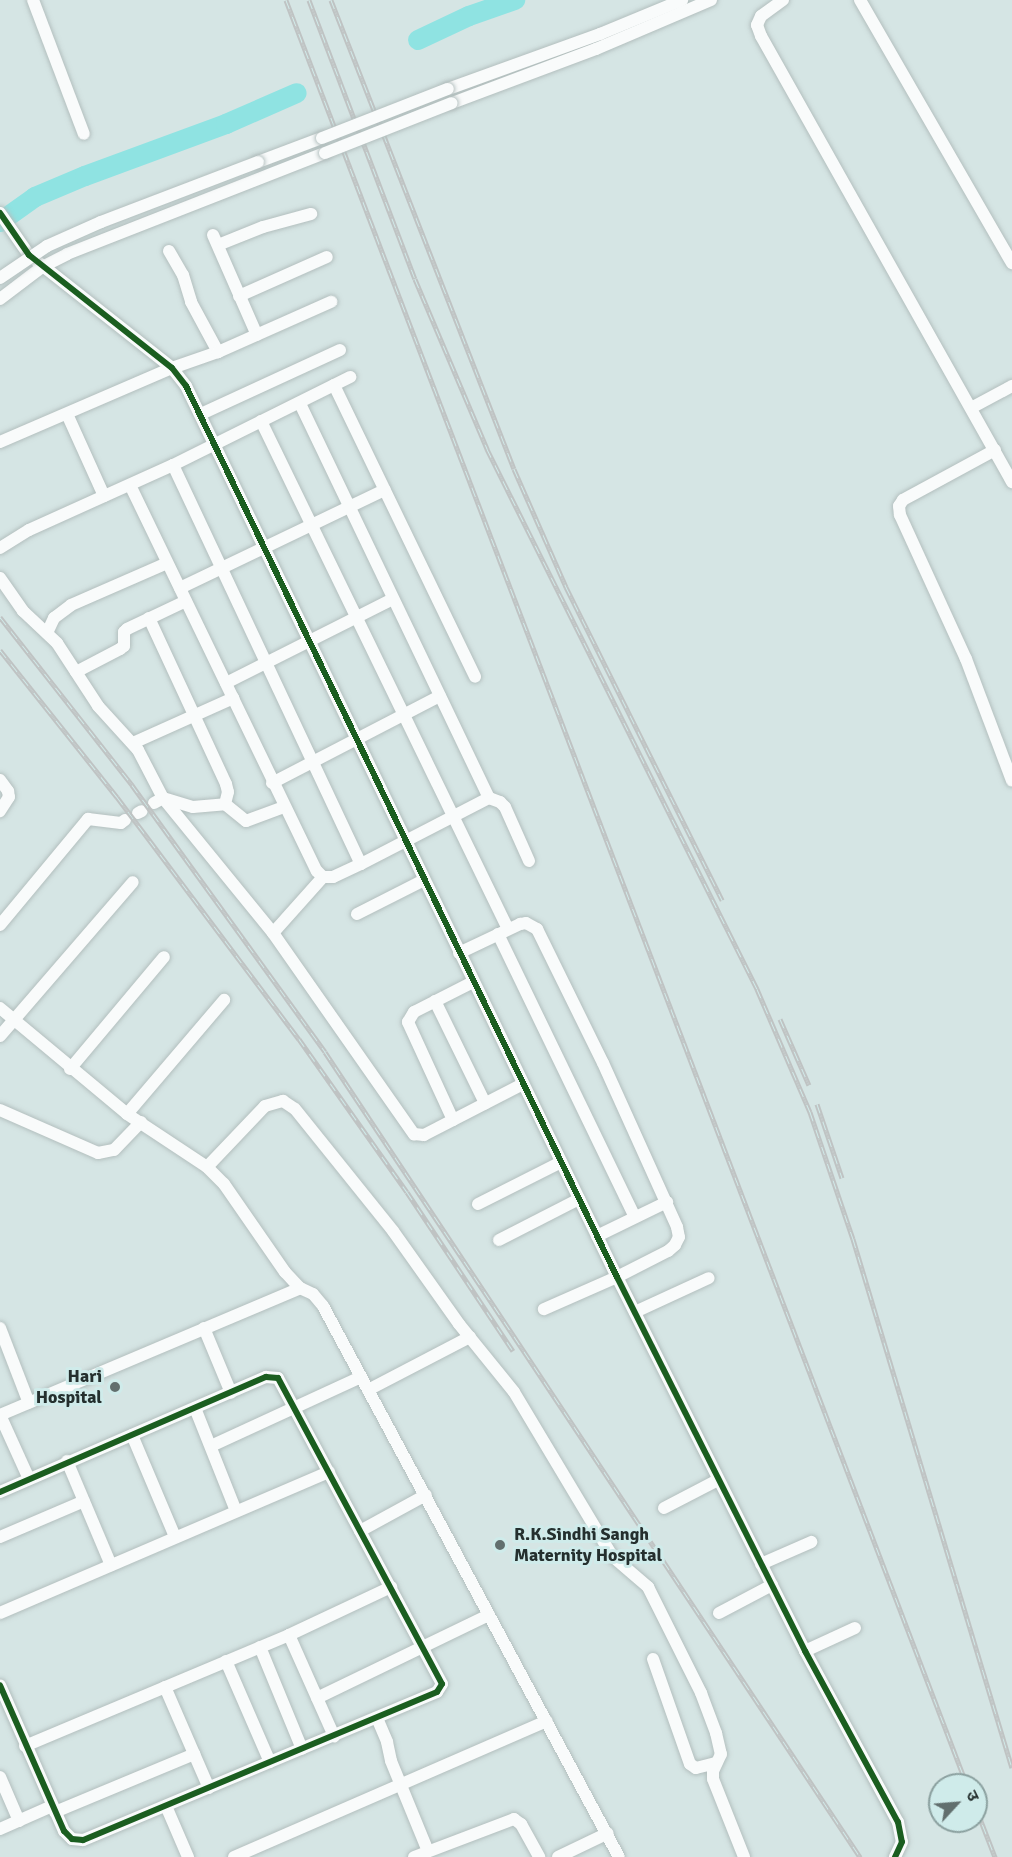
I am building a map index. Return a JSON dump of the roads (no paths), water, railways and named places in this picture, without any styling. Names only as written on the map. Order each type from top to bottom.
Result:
[{"type":"street","points":[[33,0],[84,134]]},
{"type":"street","points":[[0,278],[47,246],[101,222],[448,89],[600,34],[682,0]]},
{"type":"street","points":[[0,299],[42,267],[68,254],[584,54],[711,0]]},
{"type":"street","points":[[783,0],[761,16],[758,26],[761,36],[1012,482]]},
{"type":"street","points":[[860,0],[1011,260]]},
{"type":"street","points":[[257,335],[216,240],[310,214]]},
{"type":"street","points":[[2,218],[29,255],[42,267],[172,368],[186,386],[617,1277],[805,1651],[898,1822],[902,1842],[895,1857]]},
{"type":"street","points":[[169,251],[183,275],[191,302],[218,352]]},
{"type":"street","points":[[239,296],[327,257]]},
{"type":"street","points":[[0,442],[172,368],[218,352],[331,302]]},
{"type":"street","points":[[201,414],[340,350]]},
{"type":"street","points":[[0,548],[29,530],[173,465],[350,377]]},
{"type":"street","points":[[334,385],[475,677]]},
{"type":"street","points":[[971,408],[1012,386]]},
{"type":"street","points":[[300,403],[489,798],[500,802],[505,807],[528,861]]},
{"type":"street","points":[[67,414],[104,496]]},
{"type":"street","points":[[261,421],[404,715],[635,1217]]},
{"type":"street","points":[[995,450],[903,500],[899,506],[900,514],[966,659],[1012,781]]},
{"type":"street","points":[[173,465],[361,864]]},
{"type":"street","points":[[130,485],[272,783],[317,871],[323,877],[333,877],[361,864],[489,798]]},
{"type":"street","points":[[180,588],[385,490]]},
{"type":"street","points":[[47,633],[54,618],[71,605],[167,563]]},
{"type":"street","points":[[0,578],[23,611],[47,633],[98,706],[133,743],[159,800],[273,933],[414,1134],[424,1135],[523,1084]]},
{"type":"street","points":[[226,684],[393,599]]},
{"type":"street","points":[[76,672],[120,649],[125,642],[124,632],[186,601]]},
{"type":"street","points":[[149,618],[226,784],[228,792],[225,804]]},
{"type":"street","points":[[272,783],[440,696]]},
{"type":"street","points":[[133,743],[233,698]]},
{"type":"street","points":[[0,780],[8,791],[9,797],[0,811]]},
{"type":"street","points":[[159,800],[193,807],[225,804],[246,821],[284,807]]},
{"type":"street","points":[[0,925],[88,819],[121,823],[125,820]]},
{"type":"street","points":[[273,933],[323,877]]},
{"type":"street","points":[[357,914],[424,880]]},
{"type":"street","points":[[0,1036],[133,882]]},
{"type":"street","points":[[459,952],[526,923],[537,929],[677,1227],[678,1237],[675,1245],[617,1277],[544,1309]]},
{"type":"street","points":[[70,1068],[164,957]]},
{"type":"street","points":[[453,1120],[408,1022],[414,1012],[473,982]]},
{"type":"street","points":[[127,1114],[224,1000]]},
{"type":"street","points":[[435,1001],[486,1103]]},
{"type":"street","points":[[0,1008],[127,1114],[207,1167],[224,1184],[285,1272],[300,1287],[313,1294],[323,1306],[620,1857]]},
{"type":"street","points":[[207,1167],[265,1106],[283,1101],[295,1109],[393,1231],[470,1337],[514,1392],[612,1556],[650,1590],[701,1693],[721,1748],[713,1779],[744,1857]]},
{"type":"street","points":[[0,1110],[99,1153],[114,1150],[141,1122]]},
{"type":"street","points":[[478,1204],[561,1162]]},
{"type":"street","points":[[499,1240],[579,1199]]},
{"type":"street","points":[[597,1236],[667,1202]]},
{"type":"street","points":[[635,1312],[709,1278]]},
{"type":"street","points":[[29,1479],[0,1415],[300,1287]]},
{"type":"street","points":[[0,1328],[29,1403]]},
{"type":"street","points":[[204,1328],[231,1393]]},
{"type":"street","points":[[368,1390],[470,1337]]},
{"type":"street","points":[[0,1492],[66,1461],[273,1376],[283,1384],[360,1531],[425,1648],[441,1679],[441,1689],[377,1718],[83,1840],[72,1839],[64,1831],[0,1685]]},
{"type":"street","points":[[211,1446],[296,1409],[361,1377]]},
{"type":"street","points":[[195,1408],[236,1511]]},
{"type":"street","points":[[132,1434],[175,1537]]},
{"type":"street","points":[[66,1461],[111,1565]]},
{"type":"street","points":[[0,1613],[329,1472]]},
{"type":"street","points":[[664,1508],[718,1480]]},
{"type":"street","points":[[360,1531],[426,1495]]},
{"type":"street","points":[[0,1537],[84,1502]]},
{"type":"street","points":[[761,1564],[811,1542]]},
{"type":"street","points":[[718,1613],[771,1585]]},
{"type":"street","points":[[25,1746],[289,1635],[391,1587]]},
{"type":"street","points":[[317,1698],[425,1648],[489,1615]]},
{"type":"street","points":[[805,1651],[855,1628]]},
{"type":"street","points":[[289,1635],[334,1736]]},
{"type":"street","points":[[260,1647],[302,1749]]},
{"type":"street","points":[[653,1659],[690,1764],[696,1768],[716,1764]]},
{"type":"street","points":[[226,1660],[270,1762]]},
{"type":"street","points":[[165,1687],[209,1788]]},
{"type":"street","points":[[377,1718],[400,1786],[428,1851]]},
{"type":"street","points":[[234,1857],[547,1721]]},
{"type":"street","points":[[0,1829],[194,1754]]},
{"type":"street","points":[[0,1777],[19,1821]]},
{"type":"street","points":[[166,1806],[188,1857]]},
{"type":"street","points":[[414,1857],[514,1819],[521,1824],[539,1857]]},
{"type":"street","points":[[558,1857],[608,1833]]},
{"type":"waterway","points":[[418,40],[469,16],[515,0]]},
{"type":"waterway","points":[[0,222],[35,197],[226,124],[297,93]]},
{"type":"railway","points":[[286,0],[962,1773]]},
{"type":"railway","points":[[309,0],[415,279],[487,449],[757,989],[810,1112],[853,1239],[1012,1768]]},
{"type":"railway","points":[[331,0],[514,469],[566,587],[722,900]]},
{"type":"railway","points":[[0,617],[132,785],[325,1052],[860,1857]]},
{"type":"railway","points":[[0,650],[117,797],[299,1039],[407,1192],[513,1351]]},
{"type":"railway","points":[[780,1019],[809,1085]]},
{"type":"railway","points":[[817,1104],[842,1178]]},
{"type":"railway","points":[[986,1833],[995,1857]]},
{"type":"place","name":"Hari Hospital","points":[[115,1387]]},
{"type":"place","name":"R.K.Sindhi Sangh Maternity Hospital","points":[[500,1545]]}]
